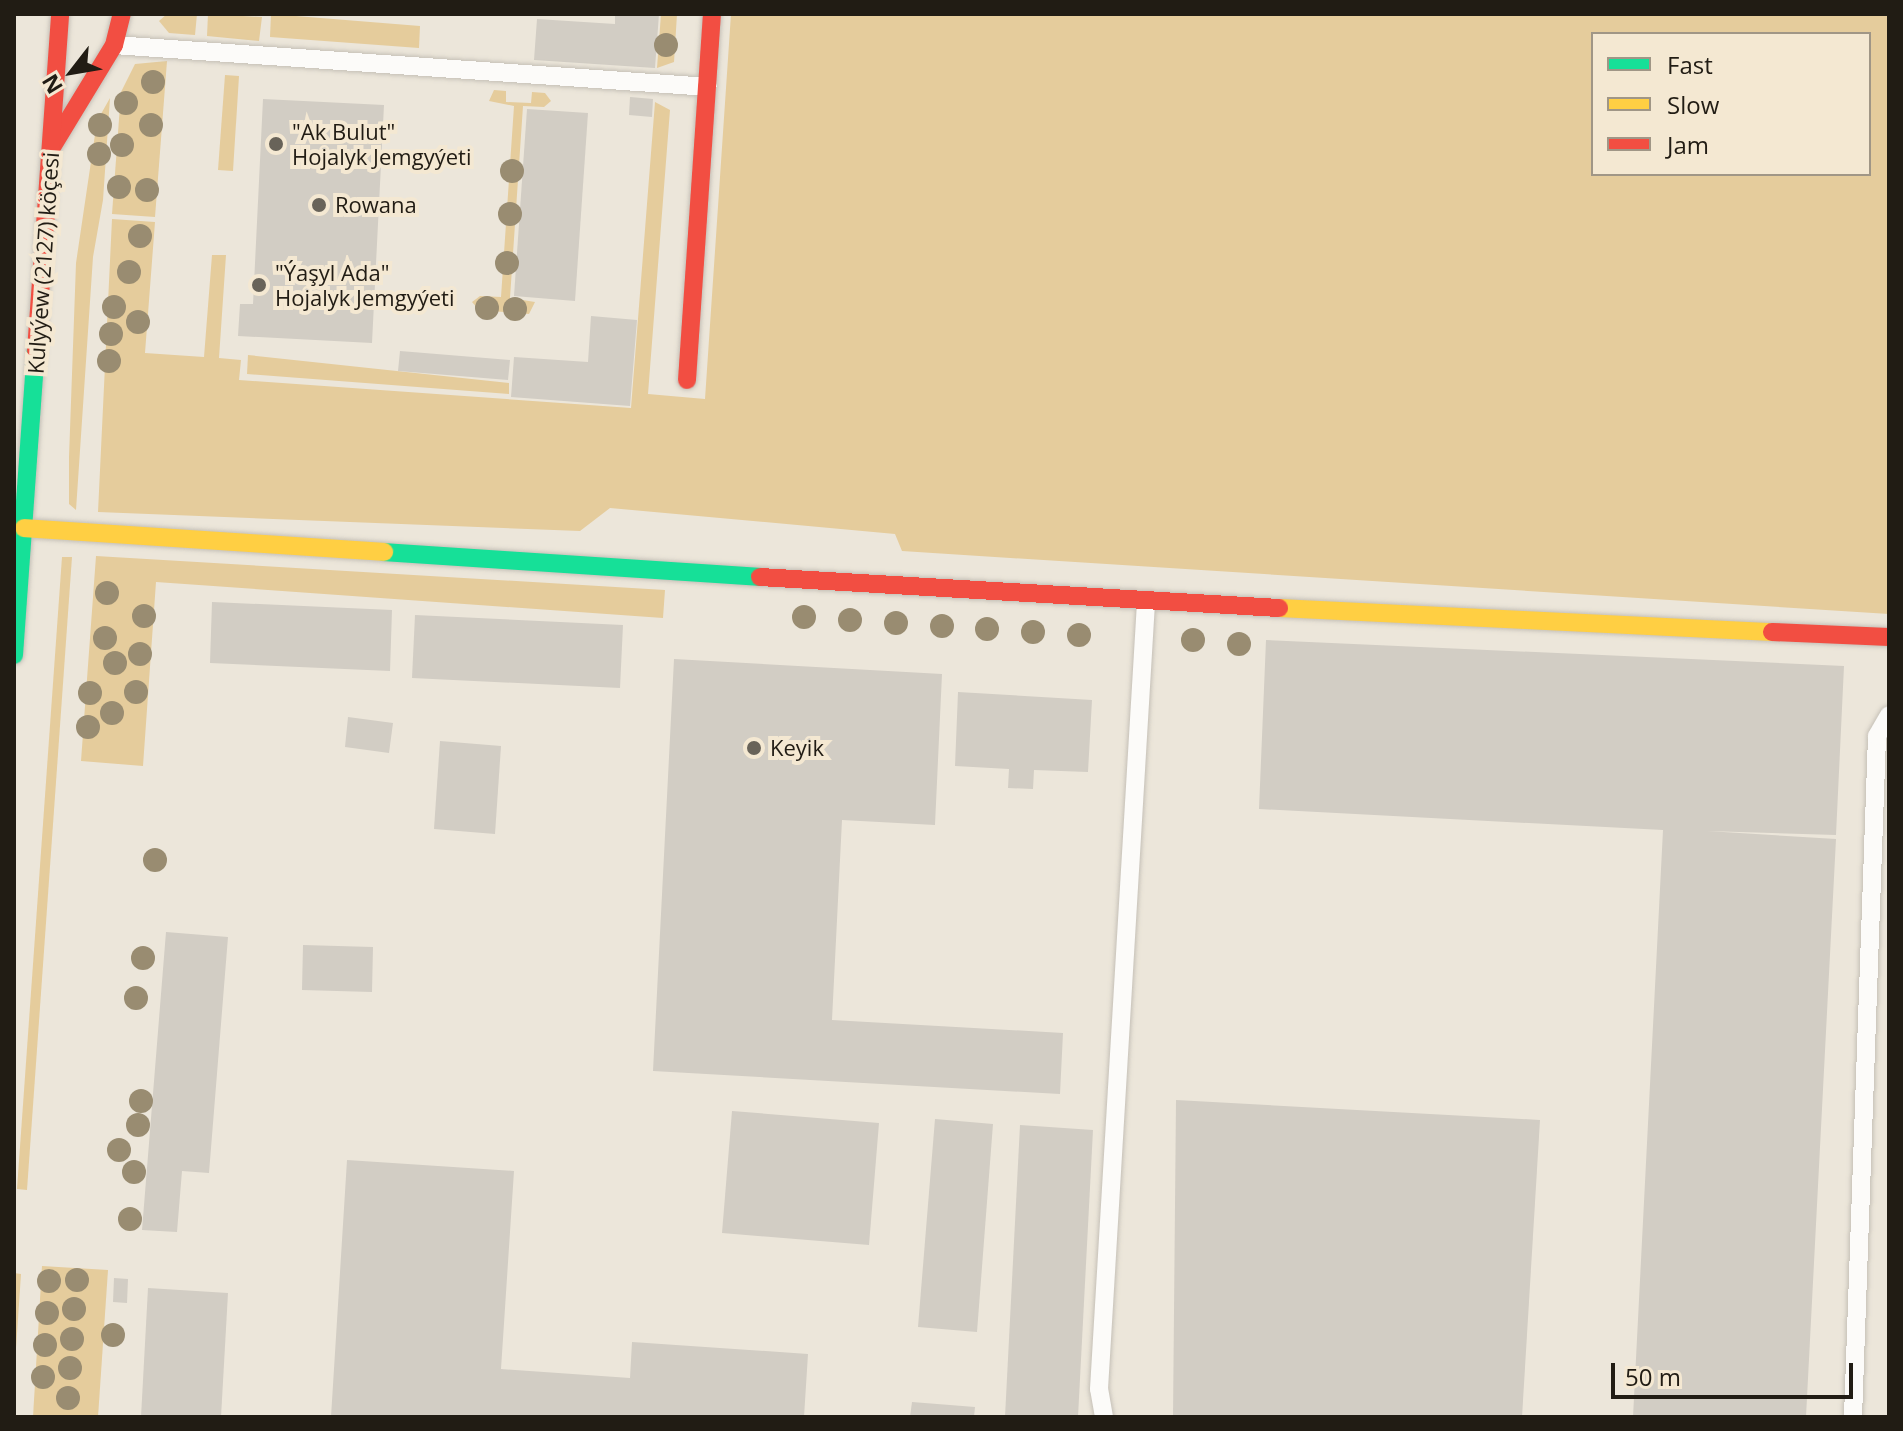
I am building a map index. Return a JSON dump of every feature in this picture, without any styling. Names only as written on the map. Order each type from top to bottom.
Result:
[{"type":"main road","name":"Kulyýew (2127) köçesi","points":[[14,655],[60,14]]},
{"type":"main road","points":[[52,147],[114,45],[122,14]]},
{"type":"main road","points":[[687,380],[712,14]]},
{"type":"main road","points":[[24,528],[1146,602],[1889,637]]},
{"type":"lane","points":[[114,45],[708,87]]},
{"type":"lane","points":[[1104,1417],[1099,1389],[1146,602]]},
{"type":"lane","points":[[1853,1417],[1877,736],[1889,715]]},
{"type":"shaded area","points":[[167,14],[197,14],[195,35],[169,33],[159,21]]},
{"type":"shaded area","points":[[208,14],[262,17],[259,41],[207,36]]},
{"type":"shaded area","points":[[271,14],[420,26],[419,48],[270,37]]},
{"type":"shaded area","points":[[661,14],[677,14],[674,62],[657,68]]},
{"type":"shaded area","points":[[731,14],[1889,14],[1889,614],[902,551],[895,534],[610,508],[580,531],[98,512],[112,219],[155,222],[145,353],[204,357],[212,255],[226,255],[219,358],[241,360],[239,380],[631,408],[655,102],[670,110],[648,394],[705,399]]},
{"type":"shaded area","points":[[167,61],[155,217],[112,214],[121,92],[135,64]]},
{"type":"shaded area","points":[[225,75],[239,76],[233,171],[218,170]]},
{"type":"shaded area","points":[[494,90],[506,91],[506,102],[531,103],[532,92],[545,93],[551,101],[544,107],[523,106],[510,298],[535,302],[529,314],[479,310],[472,302],[480,296],[501,297],[514,106],[489,101]]},
{"type":"shaded area","points":[[110,98],[103,200],[93,257],[76,510],[69,504],[69,457],[76,263],[97,121]]},
{"type":"shaded area","points":[[248,355],[509,383],[509,394],[247,374]]},
{"type":"shaded area","points":[[96,556],[665,590],[663,618],[156,582],[143,766],[81,761]]},
{"type":"shaded area","points":[[62,557],[72,557],[27,1190],[17,1189]]},
{"type":"shaded area","points":[[42,1266],[108,1270],[98,1417],[33,1417]]},
{"type":"shaded area","points":[[14,1273],[21,1274],[14,1378]]},
{"type":"building","points":[[615,14],[659,14],[655,68],[534,60],[537,19],[615,24]]},
{"type":"building","points":[[630,97],[653,99],[652,117],[629,115]]},
{"type":"building","name":"Rowana","points":[[263,99],[384,105],[372,343],[238,336],[240,304],[253,304]]},
{"type":"building","points":[[527,109],[588,113],[575,301],[514,296]]},
{"type":"building","points":[[591,316],[637,320],[630,406],[511,397],[514,357],[588,362]]},
{"type":"building","points":[[400,351],[510,360],[508,380],[398,371]]},
{"type":"building","points":[[212,602],[392,610],[390,671],[210,663]]},
{"type":"building","points":[[415,615],[623,625],[620,688],[412,678]]},
{"type":"building","points":[[1266,640],[1844,666],[1836,835],[1707,831],[1836,839],[1806,1417],[1633,1417],[1663,830],[1259,809]]},
{"type":"building","points":[[674,659],[942,674],[935,825],[842,820],[832,1020],[1063,1033],[1060,1094],[653,1071]]},
{"type":"building","points":[[958,692],[1092,700],[1088,772],[1034,770],[1033,789],[1008,788],[1009,769],[955,766]]},
{"type":"building","points":[[348,717],[393,723],[389,753],[345,747]]},
{"type":"building","points":[[440,741],[501,746],[495,834],[434,829]]},
{"type":"building","points":[[166,932],[228,937],[209,1173],[182,1171],[177,1232],[142,1230]]},
{"type":"building","points":[[303,945],[373,947],[372,992],[302,990]]},
{"type":"building","points":[[1176,1100],[1540,1120],[1522,1417],[1173,1417]]},
{"type":"building","points":[[732,1111],[879,1123],[869,1245],[722,1233]]},
{"type":"building","points":[[935,1119],[993,1124],[977,1332],[918,1327]]},
{"type":"building","points":[[1020,1125],[1093,1130],[1078,1417],[1005,1417]]},
{"type":"building","points":[[347,1160],[514,1171],[501,1369],[630,1378],[632,1342],[808,1354],[804,1417],[331,1417]]},
{"type":"building","points":[[114,1278],[128,1279],[127,1303],[113,1302]]},
{"type":"building","points":[[148,1288],[228,1293],[221,1417],[141,1417]]},
{"type":"building","points":[[912,1402],[975,1407],[974,1417],[910,1417]]},
{"type":"traffic: fast","points":[[14,655],[36,351]]},
{"type":"traffic: fast","points":[[384,552],[760,577]]},
{"type":"traffic: slow","points":[[24,528],[384,552]]},
{"type":"traffic: slow","points":[[1279,608],[1772,632]]},
{"type":"traffic: jam","points":[[36,351],[60,14]]},
{"type":"traffic: jam","points":[[52,147],[114,45],[122,14]]},
{"type":"traffic: jam","points":[[687,380],[712,14]]},
{"type":"traffic: jam","points":[[760,577],[1279,608]]},
{"type":"traffic: jam","points":[[1772,632],[1889,637]]},
{"type":"place","name":"\"Ak Bulut\" Hojalyk Jemgyýeti","points":[[276,144]]},
{"type":"place","name":"Rowana","points":[[319,205]]},
{"type":"place","name":"\"Ýaşyl Ada\" Hojalyk Jemgyýeti","points":[[259,285]]},
{"type":"place","name":"Keyik","points":[[754,748]]}]
